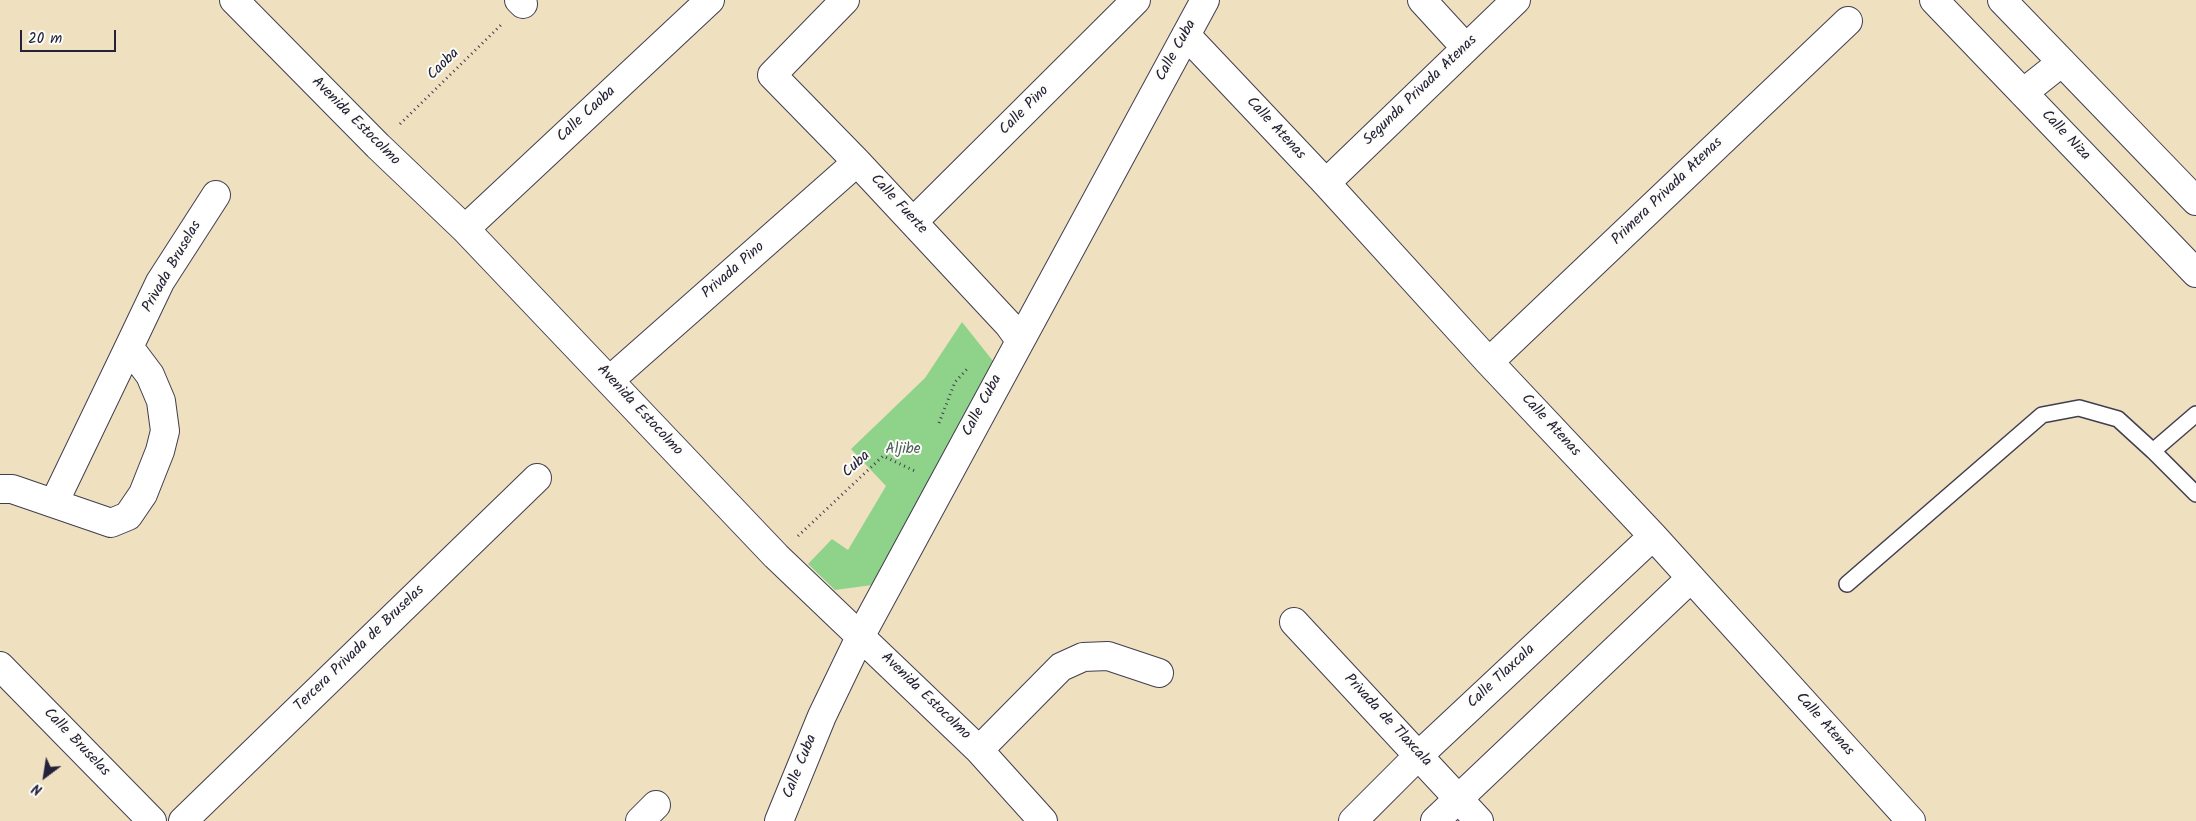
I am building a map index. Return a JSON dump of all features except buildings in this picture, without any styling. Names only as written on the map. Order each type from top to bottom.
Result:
[{"type":"street","name":"Avenida Estocolmo","points":[[234,0],[378,146],[465,229],[776,556],[861,635],[979,750],[1043,821]]},
{"type":"street","name":"Calle Caoba","points":[[465,229],[710,0]]},
{"type":"street","name":"Calle Fuerte","points":[[845,0],[772,75],[857,162],[1020,339]]},
{"type":"street","name":"Calle Pino","points":[[913,222],[1136,0]]},
{"type":"street","name":"Calle Cuba","points":[[779,821],[822,716],[861,635],[1205,0]]},
{"type":"street","points":[[1422,0],[1465,47]]},
{"type":"street","name":"Segunda Privada Atenas","points":[[1326,183],[1465,47],[1516,0]]},
{"type":"street","name":"Calle Niza","points":[[1934,0],[2196,273]]},
{"type":"street","points":[[2002,0],[2196,201]]},
{"type":"street","name":"Primera Privada Atenas","points":[[1489,362],[1848,21]]},
{"type":"street","name":"Calle Atenas","points":[[1186,35],[1653,536],[1910,821]]},
{"type":"street","points":[[2024,93],[2062,62]]},
{"type":"street","name":"Privada Pino","points":[[610,380],[857,162]]},
{"type":"street","name":"Privada Bruselas","points":[[54,503],[160,282],[216,195]]},
{"type":"street","points":[[0,489],[12,489],[111,523],[128,516],[143,494],[160,452],[165,431],[161,401],[154,383],[130,347]]},
{"type":"street","name":"Tercera Privada de Bruselas","points":[[183,821],[537,478]]},
{"type":"street","name":"Calle Tlaxcala","points":[[1353,821],[1418,756],[1653,536]]},
{"type":"street","points":[[1435,821],[1691,578]]},
{"type":"street","name":"Privada de Tlaxcala","points":[[1294,622],[1479,821]]},
{"type":"street","points":[[979,750],[1061,666],[1083,657],[1108,656],[1159,673]]},
{"type":"street","name":"Calle Bruselas","points":[[0,666],[152,821]]},
{"type":"lane","points":[[1847,584],[2042,415],[2079,408],[2118,419],[2196,494]]},
{"type":"lane","points":[[2153,451],[2196,414]]},
{"type":"path","name":"Caoba","points":[[378,146],[521,2]]},
{"type":"path","points":[[937,428],[956,382],[976,361]]},
{"type":"path","name":"Cuba","points":[[776,556],[883,456],[919,473],[922,464]]},
{"type":"green space","name":"Aljibe","points":[[962,322],[993,361],[872,585],[835,590],[808,564],[832,539],[848,550],[886,486],[851,449],[925,378]]}]
